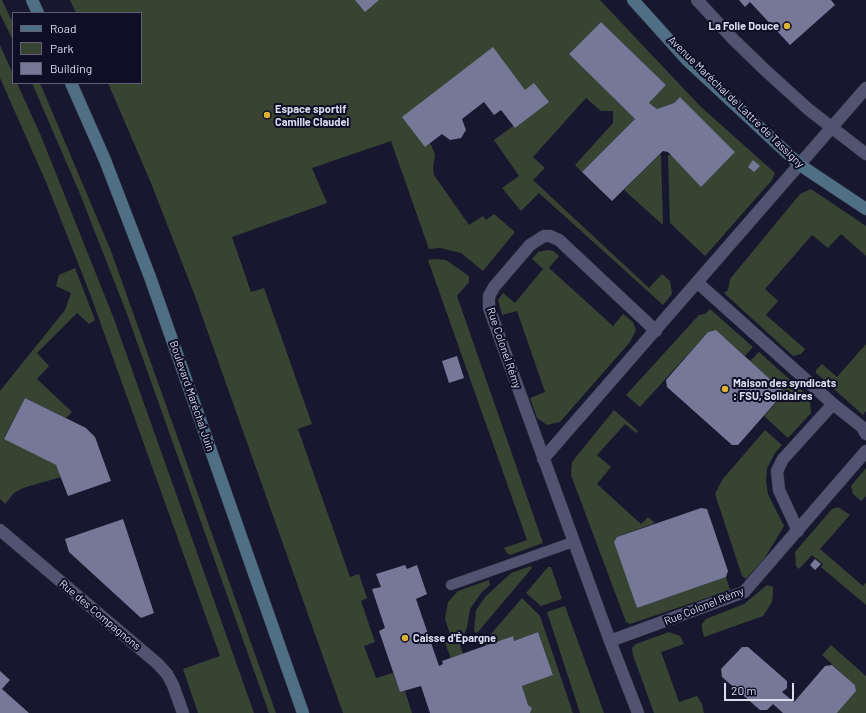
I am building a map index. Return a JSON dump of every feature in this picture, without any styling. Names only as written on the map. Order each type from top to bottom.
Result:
[{"type":"main road","points":[[32,0],[38,12]]},
{"type":"main road","name":"Avenue Maréchal de Lattre de Tassigny","points":[[633,0],[687,60],[800,165],[866,209]]},
{"type":"main road","name":"Boulevard Maréchal Juin","points":[[71,84],[105,160],[150,277],[303,713]]},
{"type":"street","points":[[697,0],[732,39],[765,70],[831,127],[866,154]]},
{"type":"street","points":[[543,459],[698,283],[866,88]]},
{"type":"street","name":"Rue Colonel Rémy","points":[[638,713],[573,542],[489,308],[489,296],[494,287],[530,245],[544,236],[550,236],[559,240],[656,330]]},
{"type":"street","points":[[698,283],[833,404],[862,427],[866,434]]},
{"type":"street","points":[[798,531],[778,490],[777,471],[783,459],[833,404]]},
{"type":"street","name":"Rue Colonel Rémy","points":[[610,641],[744,592],[866,451]]},
{"type":"street","name":"Rue des Compagnons","points":[[0,530],[158,664],[167,674],[173,685],[183,713]]},
{"type":"lane","points":[[451,585],[573,542]]},
{"type":"green space","points":[[0,0],[2,0],[12,21],[12,38],[0,14]]},
{"type":"green space","points":[[70,0],[600,0],[700,106],[775,173],[772,180],[705,256],[670,223],[668,155],[671,155],[701,186],[735,152],[680,97],[674,103],[657,109],[649,103],[666,85],[601,22],[569,54],[635,119],[582,172],[575,165],[613,123],[613,111],[601,111],[586,98],[533,157],[545,168],[533,180],[649,288],[662,274],[670,281],[672,294],[663,305],[539,193],[521,211],[502,188],[519,176],[494,140],[513,126],[515,128],[548,102],[525,90],[493,48],[425,147],[430,143],[435,154],[433,168],[434,175],[469,225],[483,216],[486,220],[494,214],[515,232],[483,271],[461,253],[440,248],[429,249],[391,141],[312,168],[327,203],[232,237],[251,292],[264,288],[312,424],[298,429],[350,577],[359,574],[367,598],[361,601],[375,642],[364,646],[376,678],[393,673],[400,692],[405,691],[412,713],[343,713],[195,296],[151,183],[108,84],[142,84],[142,12],[76,12]]},
{"type":"green space","points":[[0,45],[12,72],[12,84],[17,84],[41,136],[114,319],[254,713],[198,713],[183,669],[220,656],[89,291],[46,182],[0,78]]},
{"type":"green space","points":[[32,84],[40,84],[111,251],[276,713],[269,713],[127,314],[80,194]]},
{"type":"green space","points":[[659,155],[661,155],[663,225],[624,190]]},
{"type":"green space","points":[[811,189],[866,226],[866,256],[841,234],[828,248],[812,235],[765,289],[778,301],[766,315],[805,349],[801,354],[793,356],[724,293],[728,290],[730,279],[800,194]]},
{"type":"green space","points":[[547,250],[553,251],[559,256],[549,268],[613,326],[623,314],[633,322],[636,330],[630,342],[560,422],[547,425],[537,418],[530,398],[545,392],[517,311],[502,315],[498,300],[503,293],[515,303],[543,269],[532,259],[538,252]]},
{"type":"green space","points":[[428,260],[446,260],[469,276],[469,282],[457,296],[543,543],[510,555],[504,548],[527,540]]},
{"type":"green space","points":[[75,268],[95,320],[89,324],[77,313],[37,353],[49,366],[37,379],[72,412],[66,418],[25,398],[4,438],[56,465],[61,477],[23,488],[14,493],[5,504],[0,499],[0,391],[65,310],[71,293],[56,286],[59,275]]},
{"type":"green space","points":[[710,309],[753,347],[745,356],[716,330],[708,332],[640,407],[626,395],[699,315],[705,314]]},
{"type":"green space","points":[[866,344],[866,411],[863,415],[816,373],[816,370],[822,364],[837,377]]},
{"type":"green space","points":[[759,352],[807,395],[810,401],[811,413],[788,438],[764,416],[782,396],[782,390],[750,361]]},
{"type":"green space","points":[[614,410],[638,431],[636,433],[625,424],[597,455],[611,467],[597,484],[641,524],[648,517],[655,523],[617,537],[615,542],[637,608],[726,577],[730,590],[630,624],[626,622],[571,475],[572,462]]},
{"type":"green space","points":[[765,430],[782,445],[775,453],[767,468],[766,481],[768,494],[784,526],[764,559],[746,579],[742,576],[715,494],[722,480]]},
{"type":"green space","points":[[866,468],[866,496],[861,501],[853,494],[851,486]]},
{"type":"green space","points":[[838,507],[850,515],[820,549],[863,586],[866,583],[866,605],[821,567],[823,564],[812,555],[799,569],[796,566],[795,552],[832,509]]},
{"type":"green space","points":[[531,566],[532,568],[477,633],[474,631],[476,610],[486,596],[511,573]]},
{"type":"green space","points":[[548,567],[551,567],[562,599],[541,606],[526,593]]},
{"type":"green space","points":[[489,580],[490,585],[482,592],[470,609],[467,627],[460,645],[463,654],[451,658],[445,643],[452,640],[445,619],[448,602],[458,591]]},
{"type":"green space","points":[[767,585],[773,587],[772,602],[763,616],[704,637],[702,624],[706,619],[744,604]]},
{"type":"green space","points":[[522,598],[540,616],[573,713],[530,713],[532,708],[528,705],[522,686],[553,675],[538,632],[514,641],[512,636],[486,646],[484,642]]},
{"type":"green space","points":[[565,606],[604,713],[580,713],[547,612]]},
{"type":"green space","points":[[669,632],[680,636],[684,644],[661,652],[679,702],[697,696],[702,704],[704,713],[654,713],[633,655],[632,648],[636,644]]},
{"type":"green space","points":[[831,645],[866,676],[866,713],[837,713],[856,691],[855,685],[822,655]]},
{"type":"building","points":[[355,0],[379,0],[365,12]]},
{"type":"building","points":[[739,0],[831,0],[835,5],[790,45],[750,2],[745,7]]},
{"type":"building","points":[[601,22],[666,85],[649,103],[657,109],[674,103],[680,97],[735,152],[701,187],[668,152],[663,151],[612,201],[582,172],[635,119],[569,54]]},
{"type":"building","points":[[493,47],[525,90],[534,83],[549,102],[515,128],[501,110],[494,115],[484,102],[462,119],[466,130],[461,138],[450,140],[442,134],[425,147],[402,117]]},
{"type":"building","points":[[753,160],[760,166],[754,172],[748,167]]},
{"type":"building","name":"Maison des syndicats : FSU, Solidaires","points":[[716,330],[782,390],[782,395],[738,445],[732,445],[667,387],[666,380],[708,332]]},
{"type":"building","points":[[457,356],[464,378],[449,383],[442,361]]},
{"type":"building","points":[[25,398],[86,428],[95,437],[111,481],[68,496],[56,465],[4,439]]},
{"type":"building","points":[[701,508],[707,509],[728,571],[726,577],[637,608],[614,542],[617,537]]},
{"type":"building","points":[[123,519],[154,613],[141,618],[69,552],[65,539]]},
{"type":"building","points":[[815,559],[821,564],[815,570],[810,565]]},
{"type":"building","name":"Caisse d'Épargne","points":[[405,565],[407,569],[417,565],[427,594],[416,599],[439,666],[443,664],[442,661],[513,636],[514,641],[538,632],[553,675],[522,686],[528,705],[532,708],[530,713],[430,713],[421,686],[400,692],[379,631],[385,628],[372,589],[381,587],[376,574]]},
{"type":"building","points":[[742,647],[748,647],[787,681],[787,688],[782,692],[794,702],[825,666],[832,665],[855,685],[856,691],[837,713],[783,713],[773,704],[767,710],[760,710],[722,677],[721,669]]},
{"type":"building","points":[[0,671],[10,680],[2,689],[29,713],[0,713]]},
{"type":"place","name":"La Folie Douce","points":[[787,26]]},
{"type":"place","name":"Espace sportif Camille Claudel","points":[[267,115]]},
{"type":"place","name":"Maison des syndicats : FSU, Solidaires","points":[[725,389]]},
{"type":"place","name":"Caisse d'Épargne","points":[[405,638]]}]
